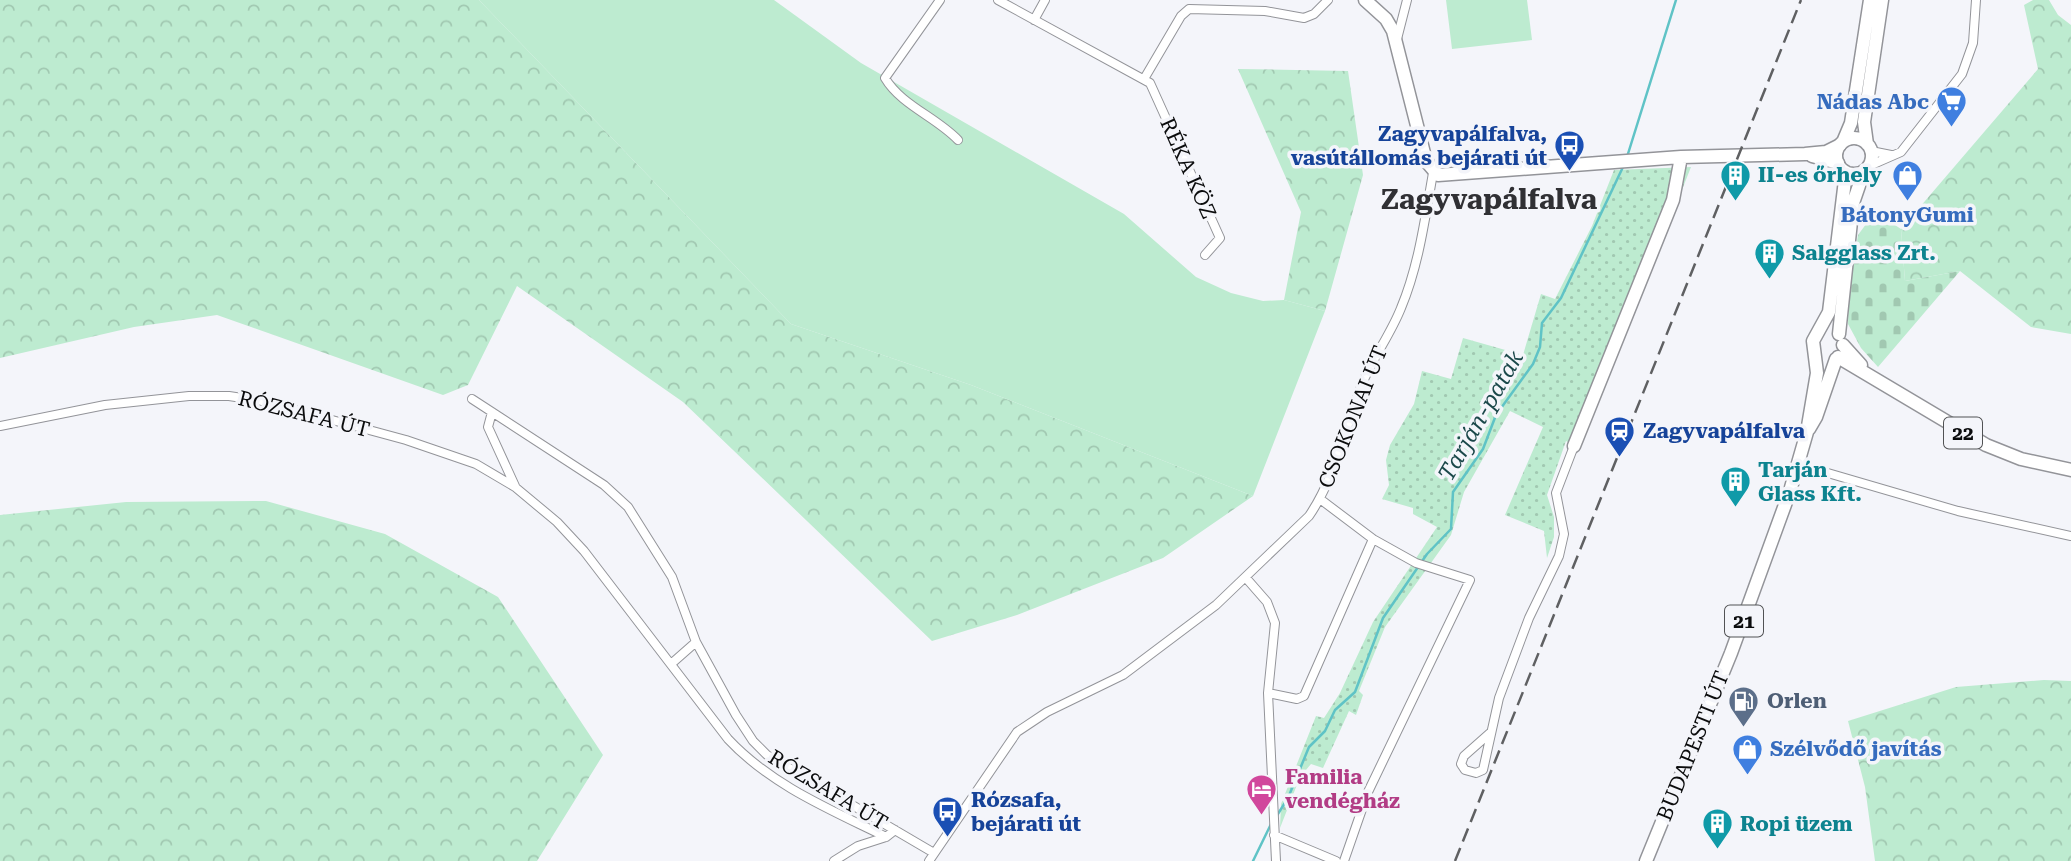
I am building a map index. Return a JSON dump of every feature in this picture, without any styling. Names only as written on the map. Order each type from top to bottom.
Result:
[{"type":"main road","points":[[1366,0],[1386,19],[1397,39],[1426,162],[1433,173],[1445,175],[1634,160],[1805,155],[1826,152],[1853,138],[1869,147]]},
{"type":"main road","name":"21","points":[[1816,355],[1813,341],[1829,312],[1842,144],[1851,123],[1870,0]]},
{"type":"main road","name":"21","points":[[1866,169],[1869,147],[1864,122],[1882,0]]},
{"type":"main road","points":[[1805,155],[1842,167],[1866,169]]},
{"type":"main road","points":[[1574,446],[1673,200],[1681,158]]},
{"type":"main road","name":"BUDAPESTI ÚT","points":[[1807,432],[1816,417],[1839,349],[1853,203],[1866,169]]},
{"type":"main road","points":[[1816,355],[1824,360],[1839,349],[1829,330],[1819,333]]},
{"type":"main road","name":"22","points":[[1839,349],[1866,371],[1929,413],[1986,445],[2021,459],[2071,470]]},
{"type":"main road","name":"BUDAPESTI ÚT","points":[[1646,861],[1752,598],[1807,432],[1818,373],[1816,355]]},
{"type":"street","points":[[940,0],[885,78],[907,102],[942,122],[958,140]]},
{"type":"street","points":[[998,0],[1144,79],[1181,16],[1189,9],[1265,11],[1304,18],[1314,14],[1328,0]]},
{"type":"street","points":[[1034,20],[1045,0]]},
{"type":"street","points":[[1397,39],[1407,0]]},
{"type":"street","points":[[1866,169],[1901,152],[1966,67],[1975,36],[1976,0]]},
{"type":"street","name":"RÉKA KÖZ","points":[[1144,79],[1150,83],[1220,238],[1205,255]]},
{"type":"street","points":[[1869,147],[1894,156]]},
{"type":"street","name":"CSOKONAI ÚT","points":[[931,857],[1017,732],[1047,712],[1123,675],[1216,605],[1299,528],[1320,499],[1341,450],[1361,387],[1402,305],[1420,244],[1433,173]]},
{"type":"street","name":"RÓZSAFA ÚT","points":[[0,426],[105,405],[189,396],[229,396],[262,401],[406,440],[476,464],[515,487],[557,522],[584,551],[728,739],[759,769],[786,787],[886,837],[895,830]]},
{"type":"street","name":"RÓZSAFA ÚT","points":[[472,399],[618,495],[672,577],[695,642],[736,715],[753,741],[767,755],[895,830],[931,857]]},
{"type":"street","name":"RÓZSAFA ÚT","points":[[492,412],[488,427],[515,487]]},
{"type":"street","points":[[1490,733],[1464,756],[1461,764],[1465,770],[1476,773],[1483,770],[1499,698],[1529,618],[1559,556],[1564,534],[1556,493],[1574,446]]},
{"type":"street","points":[[1797,464],[1958,512],[2071,536]]},
{"type":"street","points":[[1320,499],[1373,539],[1419,565],[1470,580],[1371,786],[1344,861]]},
{"type":"street","points":[[1268,693],[1297,699],[1304,696],[1373,539]]},
{"type":"street","points":[[1246,578],[1267,601],[1275,623],[1268,693],[1276,861]]},
{"type":"street","points":[[671,664],[695,642]]},
{"type":"street","points":[[1274,830],[1336,861]]},
{"type":"street","points":[[834,861],[859,846],[886,837]]},
{"type":"green space","points":[[0,0],[479,0],[791,324],[971,385],[1253,496],[1163,558],[1017,615],[932,641],[683,402],[517,286],[468,385],[443,395],[217,315],[134,327],[0,358]]},
{"type":"green space","points":[[479,0],[774,0],[861,63],[1124,214],[1196,277],[1231,293],[1263,301],[1284,300],[1325,311],[1253,496],[971,385],[791,324]]},
{"type":"green space","points":[[1446,0],[1527,0],[1532,40],[1452,49]]},
{"type":"green space","points":[[2033,0],[2049,0],[2058,15],[2071,25],[2071,334],[2031,327],[1960,271],[1905,281],[1901,229],[2038,69],[2024,5]]},
{"type":"green space","points":[[1238,69],[1348,71],[1363,175],[1325,311],[1284,300],[1301,212]]},
{"type":"green space","points":[[1691,167],[1580,449],[1566,441],[1547,495],[1554,517],[1554,537],[1547,558],[1544,531],[1505,515],[1543,427],[1510,411],[1464,492],[1451,535],[1385,627],[1359,691],[1363,695],[1356,715],[1349,711],[1323,768],[1311,764],[1300,777],[1280,828],[1281,804],[1316,716],[1324,718],[1340,693],[1373,622],[1437,527],[1413,514],[1413,508],[1382,499],[1389,485],[1386,460],[1390,445],[1414,404],[1422,371],[1451,379],[1463,338],[1523,355],[1541,294],[1555,299],[1592,226],[1614,170]]},
{"type":"green space","points":[[1875,212],[1901,229],[1905,281],[1960,271],[1878,367],[1861,348],[1848,324],[1849,294],[1858,235]]},
{"type":"green space","points":[[266,501],[385,534],[498,597],[603,755],[537,861],[0,861],[0,515],[126,502]]},
{"type":"green space","points":[[2044,680],[2071,681],[2071,861],[1875,861],[1865,787],[1848,721],[1956,687]]},
{"type":"waterway","name":"Tarján-patak","points":[[1627,157],[1676,0]]},
{"type":"waterway","name":"Tarján-patak","points":[[1276,817],[1288,798],[1309,747],[1325,731],[1335,710],[1355,692],[1383,618],[1427,554],[1451,529],[1453,492],[1483,449],[1496,415],[1533,364],[1540,347],[1542,323],[1561,298],[1623,167]]},
{"type":"waterway","name":"Tarján-patak","points":[[1253,861],[1272,822]]},
{"type":"railway","points":[[1455,861],[1801,0]]},
{"type":"place","name":"Nádas Abc","points":[[1952,129]]},
{"type":"place","name":"Zagyvapálfalva, vasútállomás bejárati út","points":[[1570,173]]},
{"type":"place","name":"II-es őrhely","points":[[1735,202]]},
{"type":"place","name":"BátonyGumi","points":[[1907,202]]},
{"type":"place","name":"Salgglass Zrt.","points":[[1769,280]]},
{"type":"place","name":"Zagyvapálfalva","points":[[1620,458]]},
{"type":"place","name":"Tarján Glass Kft.","points":[[1735,509]]},
{"type":"place","name":"Orlen","points":[[1744,728]]},
{"type":"place","name":"Szélvődő javítás","points":[[1747,776]]},
{"type":"place","name":"Familia vendégház","points":[[1262,816]]},
{"type":"place","name":"Rózsafa, bejárati út","points":[[948,839]]},
{"type":"place","name":"Ropi üzem","points":[[1717,851]]},
{"type":"district","name":"Zagyvapálfalva","points":[[1489,199]]}]
